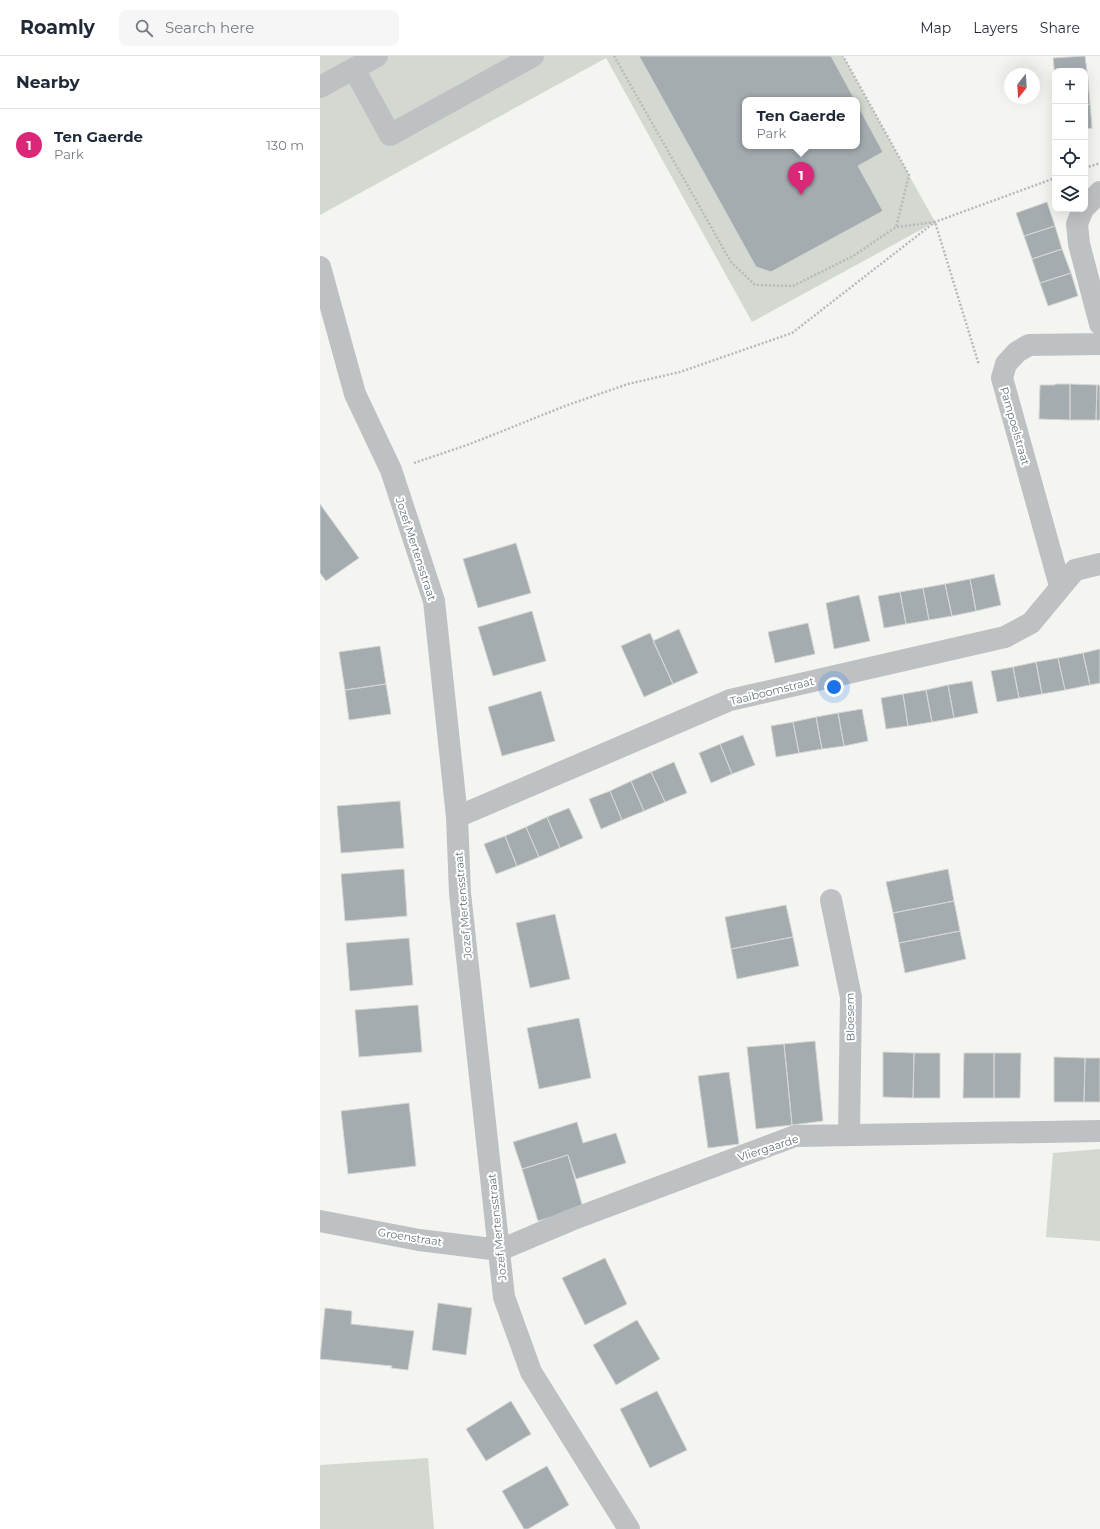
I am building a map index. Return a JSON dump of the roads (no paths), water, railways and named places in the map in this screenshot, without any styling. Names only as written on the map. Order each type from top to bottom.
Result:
[{"type":"street","points":[[320,87],[377,56]]},
{"type":"street","points":[[354,69],[390,135],[533,56]]},
{"type":"street","points":[[1088,204],[1100,192]]},
{"type":"street","points":[[1082,212],[1077,224],[1078,237],[1100,324]]},
{"type":"street","name":"Jozef Mertensstraat","points":[[320,267],[355,394],[391,470],[434,601],[457,817],[460,893],[504,1297],[531,1372],[629,1529]]},
{"type":"street","name":"Pampoelstraat","points":[[1060,586],[1002,378],[1006,364],[1017,352],[1029,345],[1100,344]]},
{"type":"street","name":"Taaiboomstraat","points":[[457,817],[730,700],[1005,637],[1031,624],[1060,586],[1075,570],[1100,564]]},
{"type":"street","name":"Bloesem","points":[[831,900],[851,996],[849,1136]]},
{"type":"street","name":"Vliergaarde","points":[[500,1250],[571,1220],[795,1136],[1100,1131]]},
{"type":"street","name":"Groenstraat","points":[[320,1221],[419,1240],[500,1250]]},
{"type":"place","name":"Ten Gaerde","points":[[801,195]]}]
